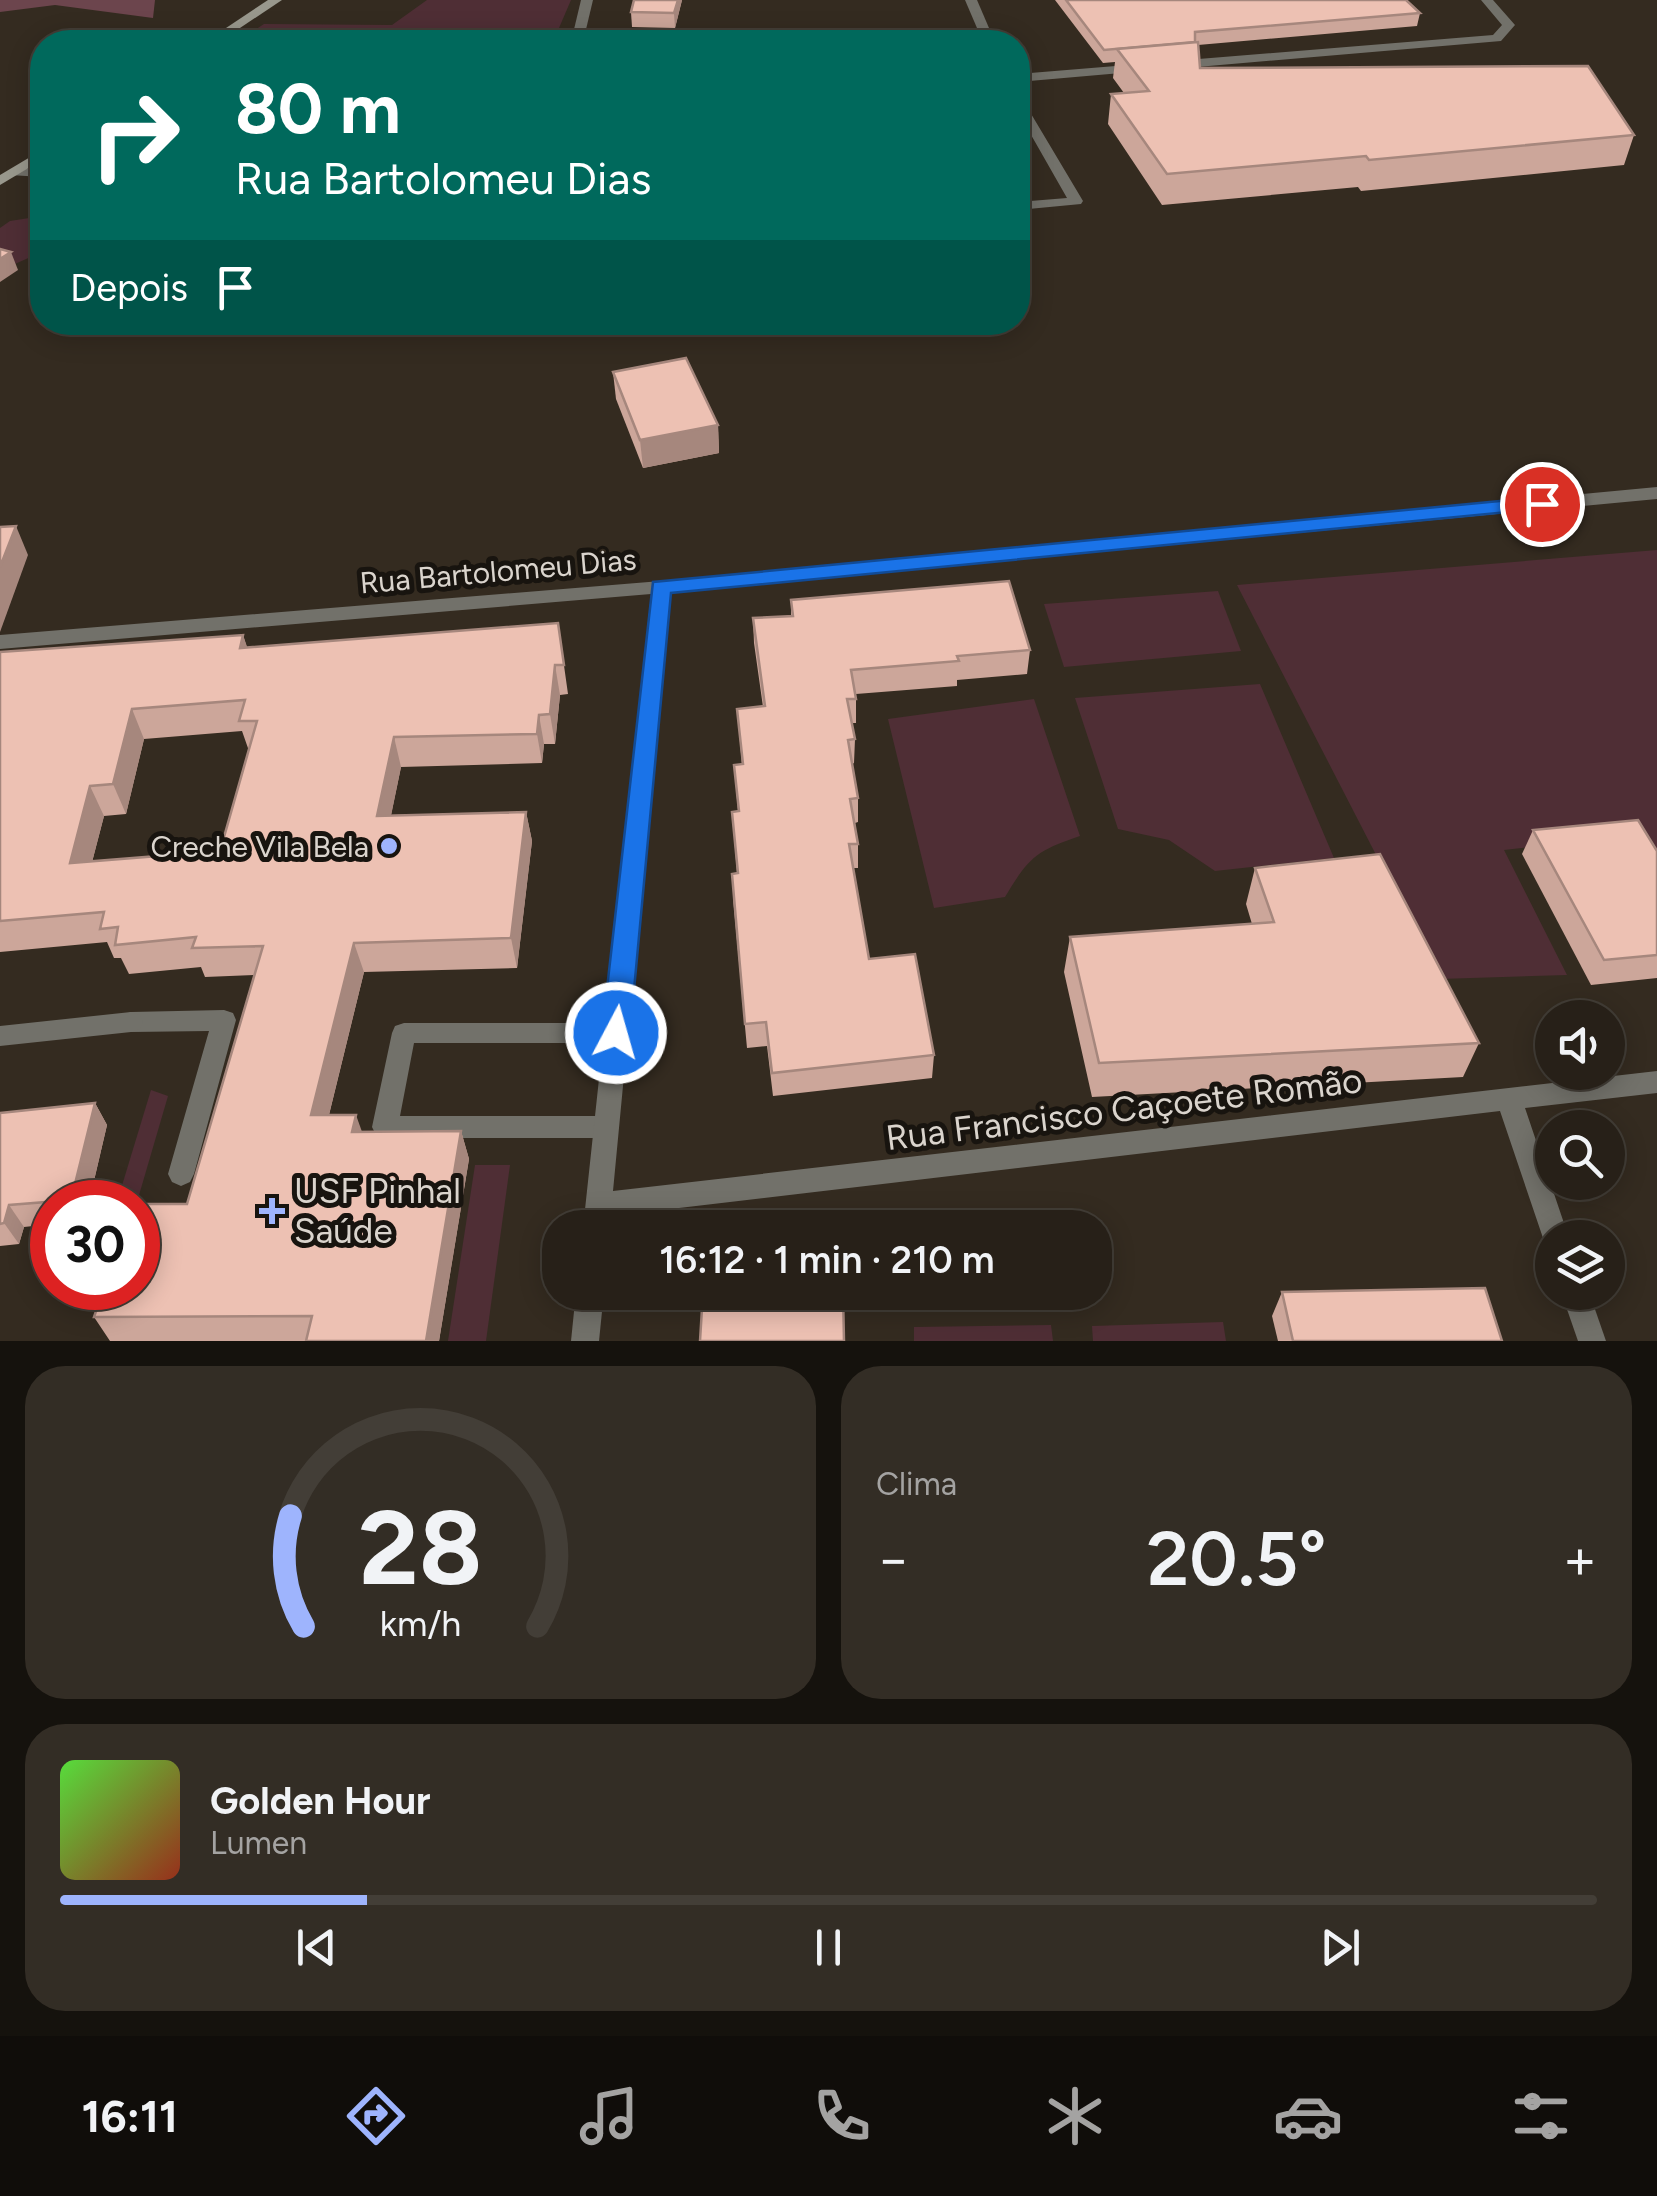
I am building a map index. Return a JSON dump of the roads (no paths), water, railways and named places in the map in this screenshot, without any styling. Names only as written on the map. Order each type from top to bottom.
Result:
[{"type":"street","points":[[230,30],[276,0]]},
{"type":"street","points":[[581,30],[587,0]]},
{"type":"street","points":[[971,0],[983,30]]},
{"type":"street","points":[[1030,77],[1497,38],[1509,25],[1487,0]]},
{"type":"street","points":[[1030,124],[1076,201],[1030,205]]},
{"type":"street","points":[[5,177],[30,161]]},
{"type":"street","points":[[5,177],[30,174]]},
{"type":"street","name":"Rua Bartolomeu Dias","points":[[0,642],[661,587],[1657,493]]},
{"type":"street","points":[[598,1210],[661,587]]},
{"type":"street","points":[[0,1036],[131,1022],[224,1020],[181,1174]]},
{"type":"street","points":[[606,1126],[385,1127],[404,1034],[616,1033]]},
{"type":"street","name":"Rua Francisco Caçoete Romão","points":[[644,1210],[1657,1082]]},
{"type":"street","points":[[1509,1100],[1550,1220]]},
{"type":"street","points":[[585,1341],[588,1310]]},
{"type":"street","points":[[1582,1310],[1592,1341]]},
{"type":"place","name":"Creche Vila Bela","points":[[389,846]]},
{"type":"place","name":"USF Pinhal Saúde","points":[[272,1211]]}]
